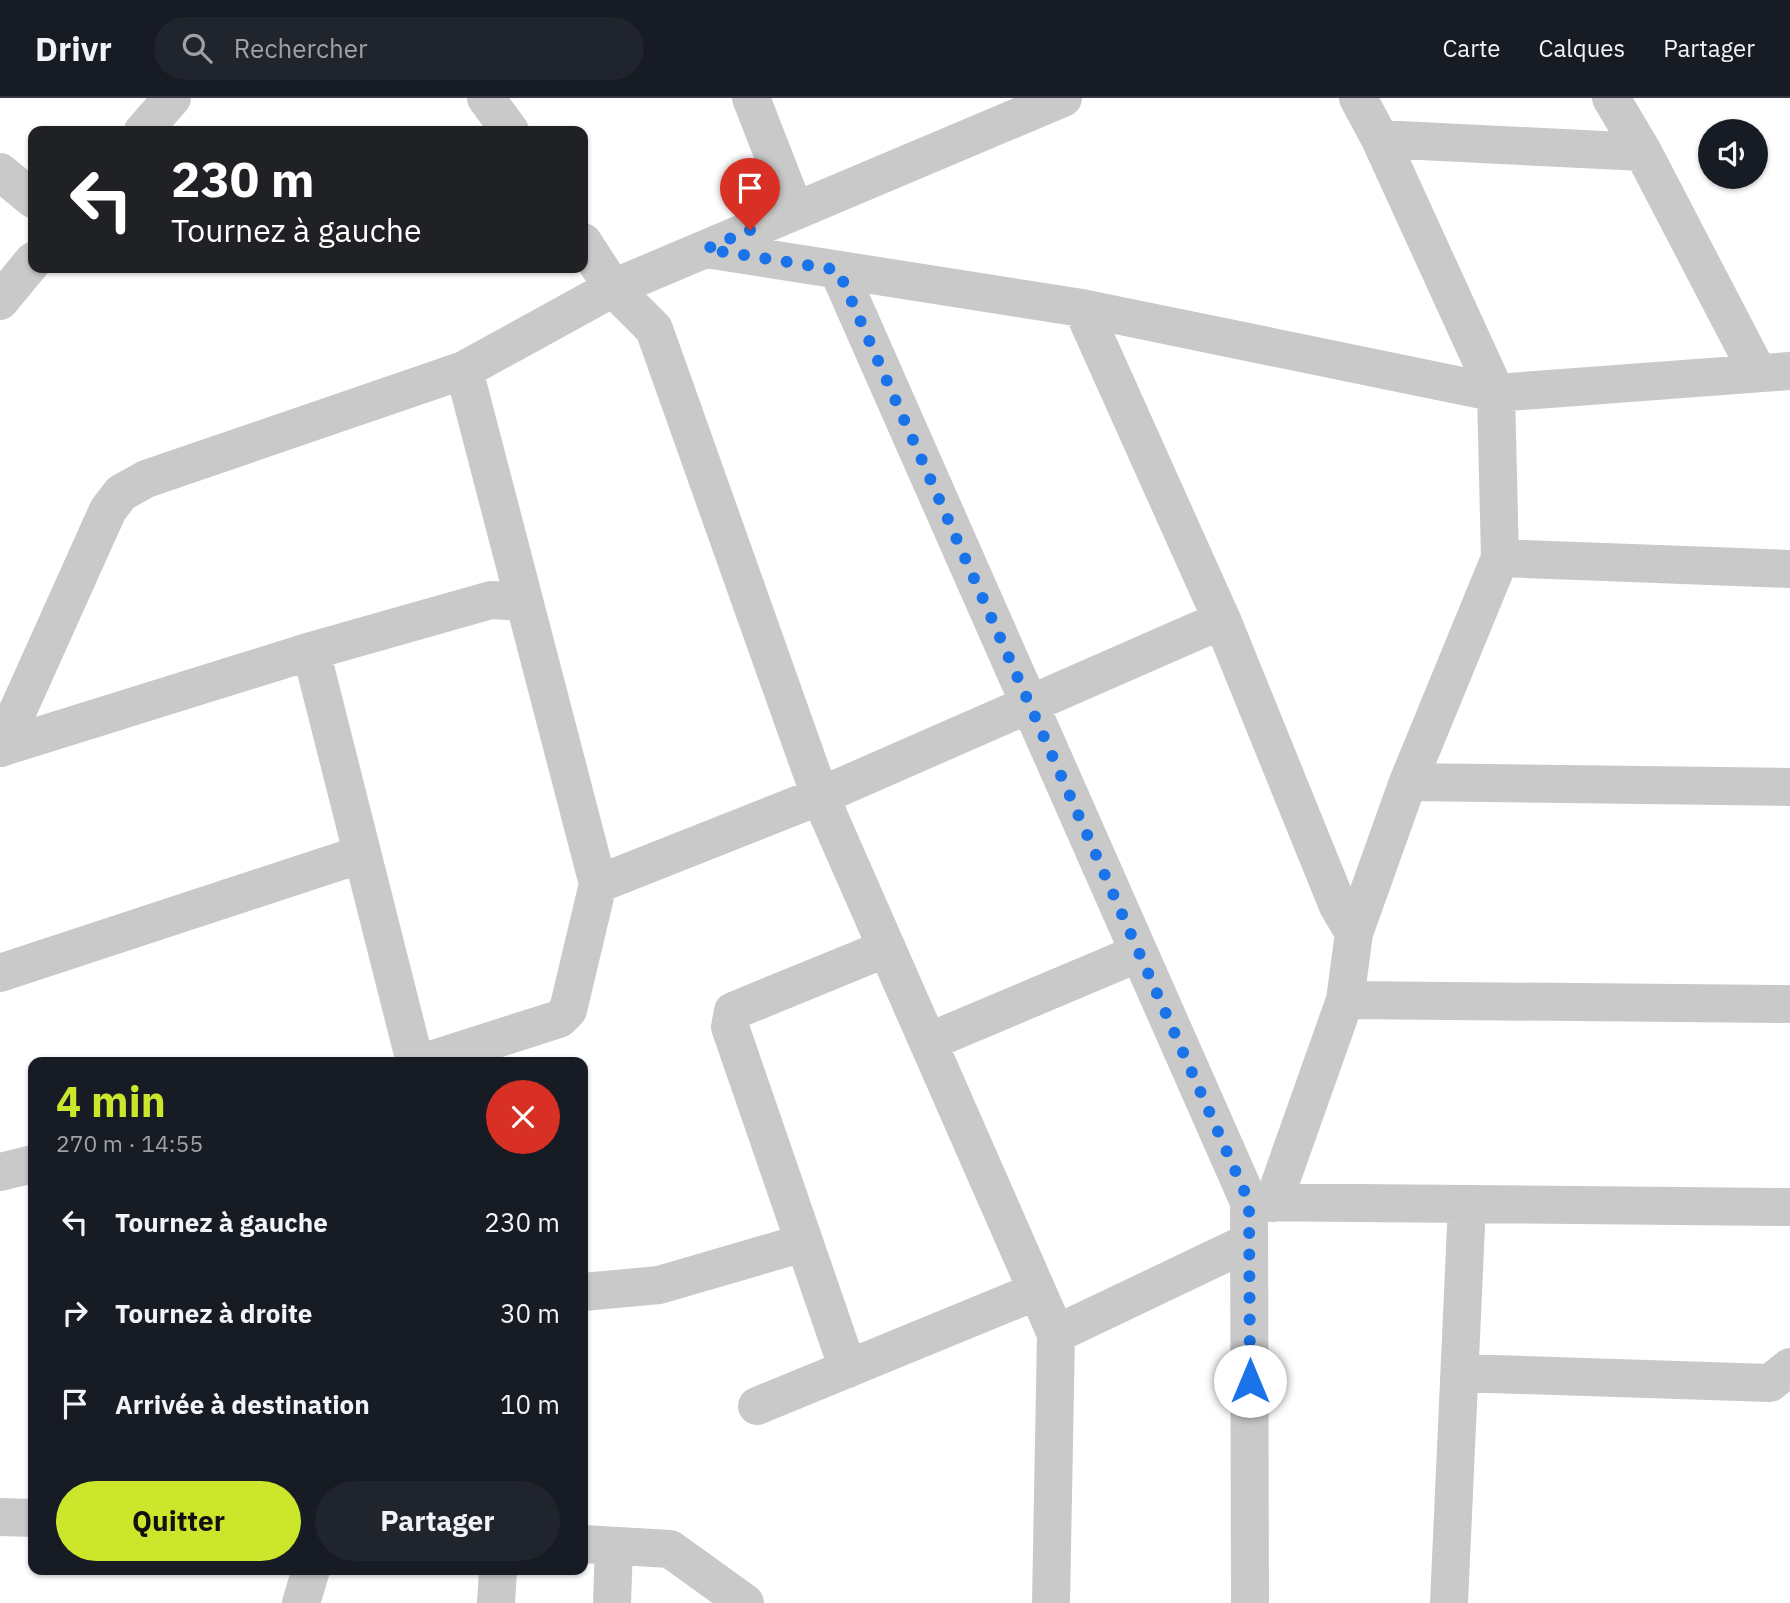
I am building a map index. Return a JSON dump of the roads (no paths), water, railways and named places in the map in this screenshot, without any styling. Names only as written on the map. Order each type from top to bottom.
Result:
[{"type":"street","points":[[148,126],[172,98]]},
{"type":"street","points":[[486,98],[506,126]]},
{"type":"street","points":[[751,98],[794,211]]},
{"type":"street","points":[[0,748],[108,510],[121,493],[146,479],[464,370],[613,288],[1063,98]]},
{"type":"street","points":[[1250,1603],[1249,1242],[1261,1202],[1345,1000],[1354,933],[1408,782],[1500,558],[1496,393],[1359,98]]},
{"type":"street","points":[[706,249],[1083,308],[1496,393],[1774,372],[1611,98]]},
{"type":"street","points":[[1380,139],[1643,152]]},
{"type":"street","points":[[0,172],[28,196]]},
{"type":"street","points":[[588,250],[613,288],[654,329],[820,796],[1056,1334],[1051,1603]]},
{"type":"street","points":[[0,300],[28,267]]},
{"type":"street","points":[[838,270],[1139,953],[1261,1202]]},
{"type":"street","points":[[1083,308],[1222,620],[1338,906],[1354,933]]},
{"type":"street","points":[[440,1057],[559,1019],[568,1010],[598,884],[464,370]]},
{"type":"street","points":[[1500,558],[1790,569]]},
{"type":"street","points":[[0,748],[311,651],[492,600],[524,602]]},
{"type":"street","points":[[598,884],[820,796],[1222,620]]},
{"type":"street","points":[[311,651],[414,1057]]},
{"type":"street","points":[[1408,782],[1790,787]]},
{"type":"street","points":[[0,973],[362,855]]},
{"type":"street","points":[[848,1369],[730,1027],[733,1011],[887,948]]},
{"type":"street","points":[[928,1042],[1139,953]]},
{"type":"street","points":[[1345,1000],[1790,1004]]},
{"type":"street","points":[[0,1172],[28,1165]]},
{"type":"street","points":[[1261,1202],[1790,1207]]},
{"type":"street","points":[[1449,1603],[1467,1204]]},
{"type":"street","points":[[1056,1334],[1249,1242]]},
{"type":"street","points":[[588,1292],[659,1285],[803,1243]]},
{"type":"street","points":[[757,1406],[1037,1291]]},
{"type":"street","points":[[1460,1373],[1770,1382],[1790,1367]]},
{"type":"street","points":[[0,1517],[28,1518]]},
{"type":"street","points":[[612,1603],[598,1545],[670,1549],[745,1603]]},
{"type":"street","points":[[301,1603],[309,1575]]},
{"type":"street","points":[[496,1603],[498,1575]]}]
